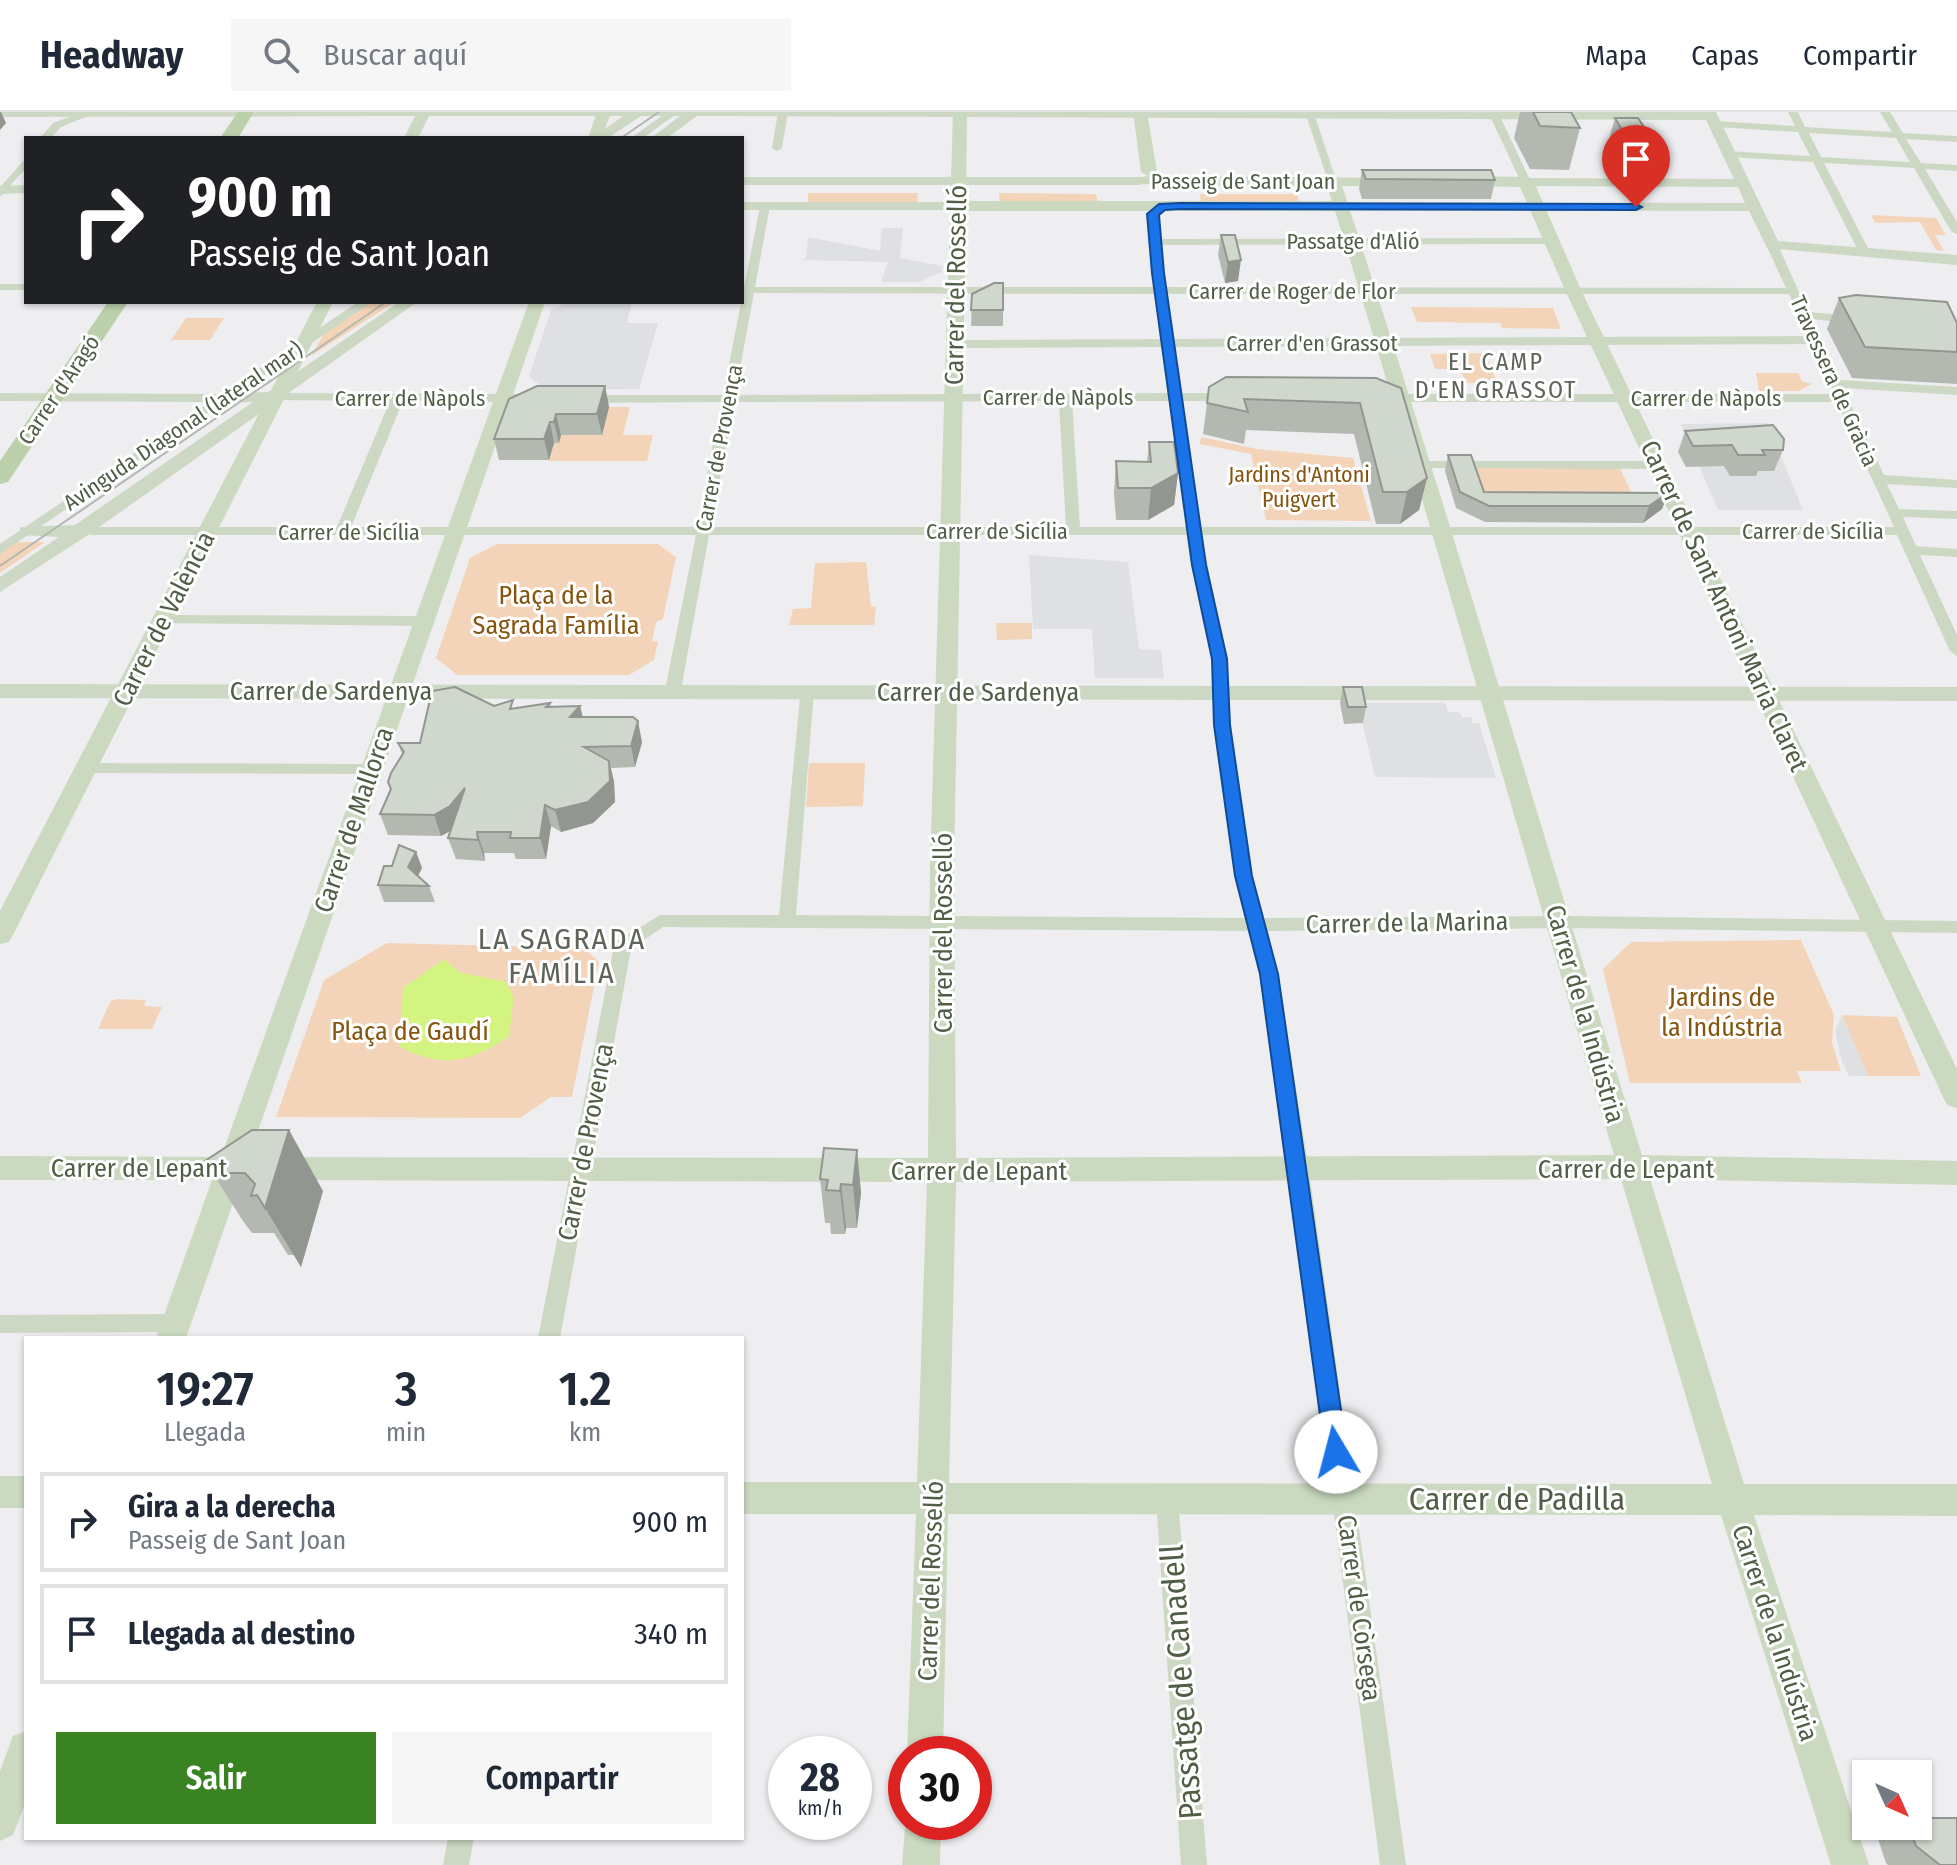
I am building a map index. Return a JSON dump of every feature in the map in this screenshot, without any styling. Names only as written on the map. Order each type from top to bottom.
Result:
[{"type":"main road","points":[[598,136],[604,112]]},
{"type":"main road","name":"Carrer del Rosselló","points":[[926,1736],[942,1171],[946,693],[960,112]]},
{"type":"main road","points":[[1140,112],[1149,178],[1169,193],[1152,209],[1133,193],[1149,178]]},
{"type":"main road","points":[[230,136],[246,113]]},
{"type":"main road","name":"Passeig de Sant Joan","points":[[1149,178],[1408,181]]},
{"type":"main road","name":"Carrer de la Indústria","points":[[1333,181],[1423,465],[1631,1167],[1850,1865]]},
{"type":"main road","points":[[1440,181],[1526,182]]},
{"type":"main road","name":"Carrer de Sant Antoni Maria Claret","points":[[1526,182],[1574,292],[1957,1097]]},
{"type":"main road","name":"Passeig de Sant Joan","points":[[957,206],[1152,209],[1340,206]]},
{"type":"main road","name":"Carrer d'Aragó","points":[[0,477],[117,304]]},
{"type":"main road","name":"Carrer de València","points":[[3,923],[209,532],[324,304]]},
{"type":"main road","name":"Carrer de Mallorca","points":[[174,1330],[536,304]]},
{"type":"main road","name":"Carrer de Lepant","points":[[0,1168],[1299,1171],[1631,1167],[1957,1173]]},
{"type":"main road","points":[[0,1492],[24,1492]]},
{"type":"main road","name":"Carrer de Padilla","points":[[744,1498],[1957,1500]]},
{"type":"main road","points":[[0,1822],[24,1755]]},
{"type":"main road","points":[[921,1865],[922,1840]]},
{"type":"street","points":[[600,136],[638,112]]},
{"type":"street","points":[[639,136],[674,112]]},
{"type":"street","points":[[661,136],[695,112]]},
{"type":"street","points":[[777,148],[783,112]]},
{"type":"street","points":[[1793,112],[1864,252]]},
{"type":"street","points":[[1885,112],[1957,231]]},
{"type":"street","points":[[0,113],[1494,113],[1712,117],[1802,129],[1957,139]]},
{"type":"street","points":[[47,136],[57,125],[90,113]]},
{"type":"street","points":[[412,136],[424,113]]},
{"type":"street","points":[[1309,113],[1333,181]]},
{"type":"street","name":"Carrer de Sant Antoni Maria Claret","points":[[1494,113],[1526,182]]},
{"type":"street","name":"Travessera de Gràcia","points":[[1712,117],[1957,651]]},
{"type":"street","points":[[1729,154],[1957,168]]},
{"type":"street","points":[[1,192],[24,163]]},
{"type":"street","name":"Passeig de Sant Joan","points":[[744,181],[1149,178]]},
{"type":"street","points":[[1526,182],[1744,183]]},
{"type":"street","points":[[1,192],[24,189]]},
{"type":"street","points":[[1,192],[24,196]]},
{"type":"street","name":"Passeig de Sant Joan","points":[[744,206],[957,206]]},
{"type":"street","name":"Carrer de Provença","points":[[746,290],[765,206]]},
{"type":"street","name":"Passeig de Sant Joan","points":[[1340,206],[1755,207]]},
{"type":"street","name":"Carrer de Còrsega","points":[[1152,209],[1194,530],[1219,659],[1222,725],[1243,876],[1269,974],[1299,1171],[1393,1865]]},
{"type":"street","name":"Passatge d'Alió","points":[[1154,242],[1552,241]]},
{"type":"street","points":[[1772,245],[1957,260]]},
{"type":"street","points":[[0,287],[24,287]]},
{"type":"street","name":"Carrer de Roger de Flor","points":[[746,290],[1794,291]]},
{"type":"street","name":"Avinguda Diagonal (lateral mar)","points":[[0,550],[363,304]]},
{"type":"street","points":[[0,586],[85,531],[406,304]]},
{"type":"street","name":"Carrer de Provença","points":[[673,690],[744,304]]},
{"type":"street","points":[[1805,315],[1864,320]]},
{"type":"street","name":"Carrer d'en Grassot","points":[[953,344],[1816,340]]},
{"type":"street","points":[[1836,384],[1957,391]]},
{"type":"street","points":[[0,397],[275,397]]},
{"type":"street","name":"Carrer de Nàpols","points":[[275,397],[526,398]]},
{"type":"street","points":[[342,532],[398,397]]},
{"type":"street","points":[[1065,397],[1073,531]]},
{"type":"street","name":"Carrer de Nàpols","points":[[577,399],[1247,397]]},
{"type":"street","name":"Carrer de Nàpols","points":[[1364,398],[1842,398]]},
{"type":"street","points":[[1423,465],[1658,465]]},
{"type":"street","points":[[1879,479],[1957,484]]},
{"type":"street","points":[[1894,513],[1957,515]]},
{"type":"street","points":[[0,530],[85,531]]},
{"type":"street","name":"Carrer de Sicília","points":[[85,531],[1903,531]]},
{"type":"street","points":[[1911,550],[1957,553]]},
{"type":"street","points":[[1939,612],[1957,612]]},
{"type":"street","points":[[163,620],[425,621]]},
{"type":"street","name":"Carrer de Sardenya","points":[[0,691],[1957,694]]},
{"type":"street","points":[[787,921],[806,691]]},
{"type":"street","points":[[86,768],[373,769]]},
{"type":"street","name":"Carrer de la Marina","points":[[623,946],[660,921],[1258,925],[1559,922],[1957,927]]},
{"type":"street","name":"Carrer de Provença","points":[[549,1336],[623,946]]},
{"type":"street","points":[[0,1324],[174,1330]]},
{"type":"street","name":"Passatge de Canadell","points":[[1167,1499],[1194,1865]]},
{"type":"street","points":[[456,1865],[461,1840]]},
{"type":"shaded area","points":[[882,228],[903,228],[900,258],[942,266],[942,272],[919,282],[881,282],[888,262],[801,260],[806,258],[808,237],[880,251]]},
{"type":"shaded area","points":[[563,304],[632,304],[627,323],[658,323],[639,389],[546,390],[529,376],[551,310]]},
{"type":"shaded area","points":[[1767,423],[1803,510],[1718,510],[1681,424]]},
{"type":"shaded area","points":[[1029,555],[1128,562],[1139,649],[1161,650],[1164,678],[1095,678],[1092,629],[1033,629]]},
{"type":"shaded area","points":[[1358,703],[1445,703],[1448,712],[1459,712],[1462,718],[1472,717],[1472,723],[1479,723],[1496,778],[1375,777]]},
{"type":"shaded area","points":[[444,959],[459,972],[506,982],[514,997],[509,1036],[482,1052],[455,1060],[428,1058],[399,1046],[403,988]]},
{"type":"shaded area","points":[[1842,1015],[1868,1076],[1849,1076],[1842,1062],[1835,1031]]},
{"type":"green space","points":[[808,193],[918,193],[917,203],[808,202]]},
{"type":"green space","points":[[999,193],[1096,194],[1098,203],[1000,203]]},
{"type":"green space","points":[[1200,194],[1297,194],[1299,203],[1201,203]]},
{"type":"green space","points":[[1871,215],[1936,218],[1946,235],[1935,235],[1944,251],[1936,250],[1920,222],[1875,223]]},
{"type":"green space","points":[[368,304],[392,304],[311,356],[323,335]]},
{"type":"green space","points":[[1411,307],[1553,308],[1561,329],[1502,328],[1500,323],[1417,322]]},
{"type":"green space","points":[[186,318],[224,318],[210,340],[171,340]]},
{"type":"green space","points":[[1485,353],[1497,383],[1466,383],[1460,369],[1435,369],[1430,354]]},
{"type":"green space","points":[[1756,373],[1798,373],[1802,381],[1812,384],[1799,391],[1759,391]]},
{"type":"green space","points":[[609,407],[630,407],[623,435],[653,435],[647,461],[549,461],[557,433],[602,432]]},
{"type":"green space","name":"Jardins d'Antoni Puigvert","points":[[1201,437],[1257,449],[1353,458],[1371,521],[1266,520],[1251,454],[1200,444]]},
{"type":"green space","points":[[1468,468],[1620,468],[1637,505],[1483,506]]},
{"type":"green space","points":[[16,542],[45,542],[0,573],[0,553]]},
{"type":"green space","name":"Plaça de la Sagrada Família","points":[[497,544],[658,544],[676,557],[663,619],[656,622],[652,641],[658,642],[654,660],[629,675],[457,675],[436,658],[470,558]]},
{"type":"green space","points":[[866,562],[871,606],[876,607],[874,625],[789,625],[793,609],[811,608],[815,563]]},
{"type":"green space","points":[[996,623],[1032,623],[1032,639],[997,640]]},
{"type":"green space","points":[[809,763],[865,763],[863,806],[806,807]]},
{"type":"green space","name":"Plaça de Gaudí","points":[[573,938],[599,962],[572,1097],[551,1097],[520,1118],[276,1117],[324,980],[387,943],[544,947]]},
{"type":"green space","name":"Jardins de la Indústria","points":[[1801,940],[1834,1015],[1832,1043],[1841,1071],[1797,1071],[1802,1083],[1630,1083],[1603,969],[1631,942]]},
{"type":"green space","points":[[116,999],[146,1000],[144,1006],[162,1007],[152,1029],[98,1029],[110,1002]]},
{"type":"green space","points":[[1842,1015],[1897,1017],[1921,1076],[1868,1076]]},
{"type":"building","points":[[1533,112],[1571,112],[1580,128],[1540,126]]},
{"type":"building","points":[[1615,118],[1638,118],[1648,133],[1624,133]]},
{"type":"building","points":[[1362,170],[1491,170],[1495,180],[1366,179]]},
{"type":"building","points":[[1221,235],[1235,235],[1241,260],[1228,262]]},
{"type":"building","points":[[994,283],[1003,283],[1003,310],[971,310],[972,294]]},
{"type":"building","points":[[1856,295],[1947,302],[1957,323],[1957,352],[1865,347],[1839,298]]},
{"type":"building","points":[[1226,377],[1376,378],[1401,388],[1427,478],[1407,492],[1383,492],[1360,403],[1244,399],[1248,412],[1207,403],[1209,387]]},
{"type":"building","points":[[537,386],[605,386],[597,414],[556,414],[544,439],[494,439],[509,399]]},
{"type":"building","points":[[1773,425],[1784,439],[1783,450],[1762,450],[1765,455],[1738,455],[1732,445],[1693,446],[1685,431]]},
{"type":"building","points":[[1149,442],[1174,442],[1178,473],[1151,488],[1118,488],[1116,461],[1151,462]]},
{"type":"building","points":[[1448,455],[1471,455],[1484,492],[1668,493],[1649,506],[1489,506],[1460,492]]},
{"type":"building","points":[[455,687],[494,706],[513,700],[510,709],[550,703],[546,707],[580,706],[570,717],[633,717],[638,721],[631,746],[584,747],[609,761],[610,781],[588,802],[555,810],[545,805],[540,838],[510,838],[511,832],[477,832],[478,840],[448,838],[465,788],[450,806],[434,815],[380,814],[391,789],[388,782],[391,773],[404,752],[398,743],[420,743],[432,691]]},
{"type":"building","points":[[1343,687],[1362,687],[1366,707],[1348,707]]},
{"type":"building","points":[[399,845],[416,852],[408,867],[429,886],[378,885],[384,866],[392,866]]},
{"type":"building","points":[[252,1130],[289,1130],[265,1208],[257,1195],[251,1196],[255,1184],[245,1173],[214,1173],[205,1161]]},
{"type":"building","points":[[824,1148],[857,1150],[853,1185],[841,1184],[840,1191],[826,1190],[828,1180],[820,1179]]},
{"type":"building","points":[[1932,1818],[1957,1818],[1957,1865],[1940,1865],[1916,1846],[1914,1840],[1932,1840]]},
{"type":"tram line","points":[[624,136],[659,112]]},
{"type":"tram line","points":[[0,566],[383,304]]},
{"type":"district","name":"EL CAMP D'EN GRASSOT","points":[[1496,376]]},
{"type":"district","name":"LA SAGRADA FAMÍLIA","points":[[562,956]]},
{"type":"route","points":[[1336,1452],[1269,974],[1243,876],[1222,725],[1219,659],[1199,565],[1158,273],[1153,214],[1162,207],[1180,206],[1636,207]]}]
